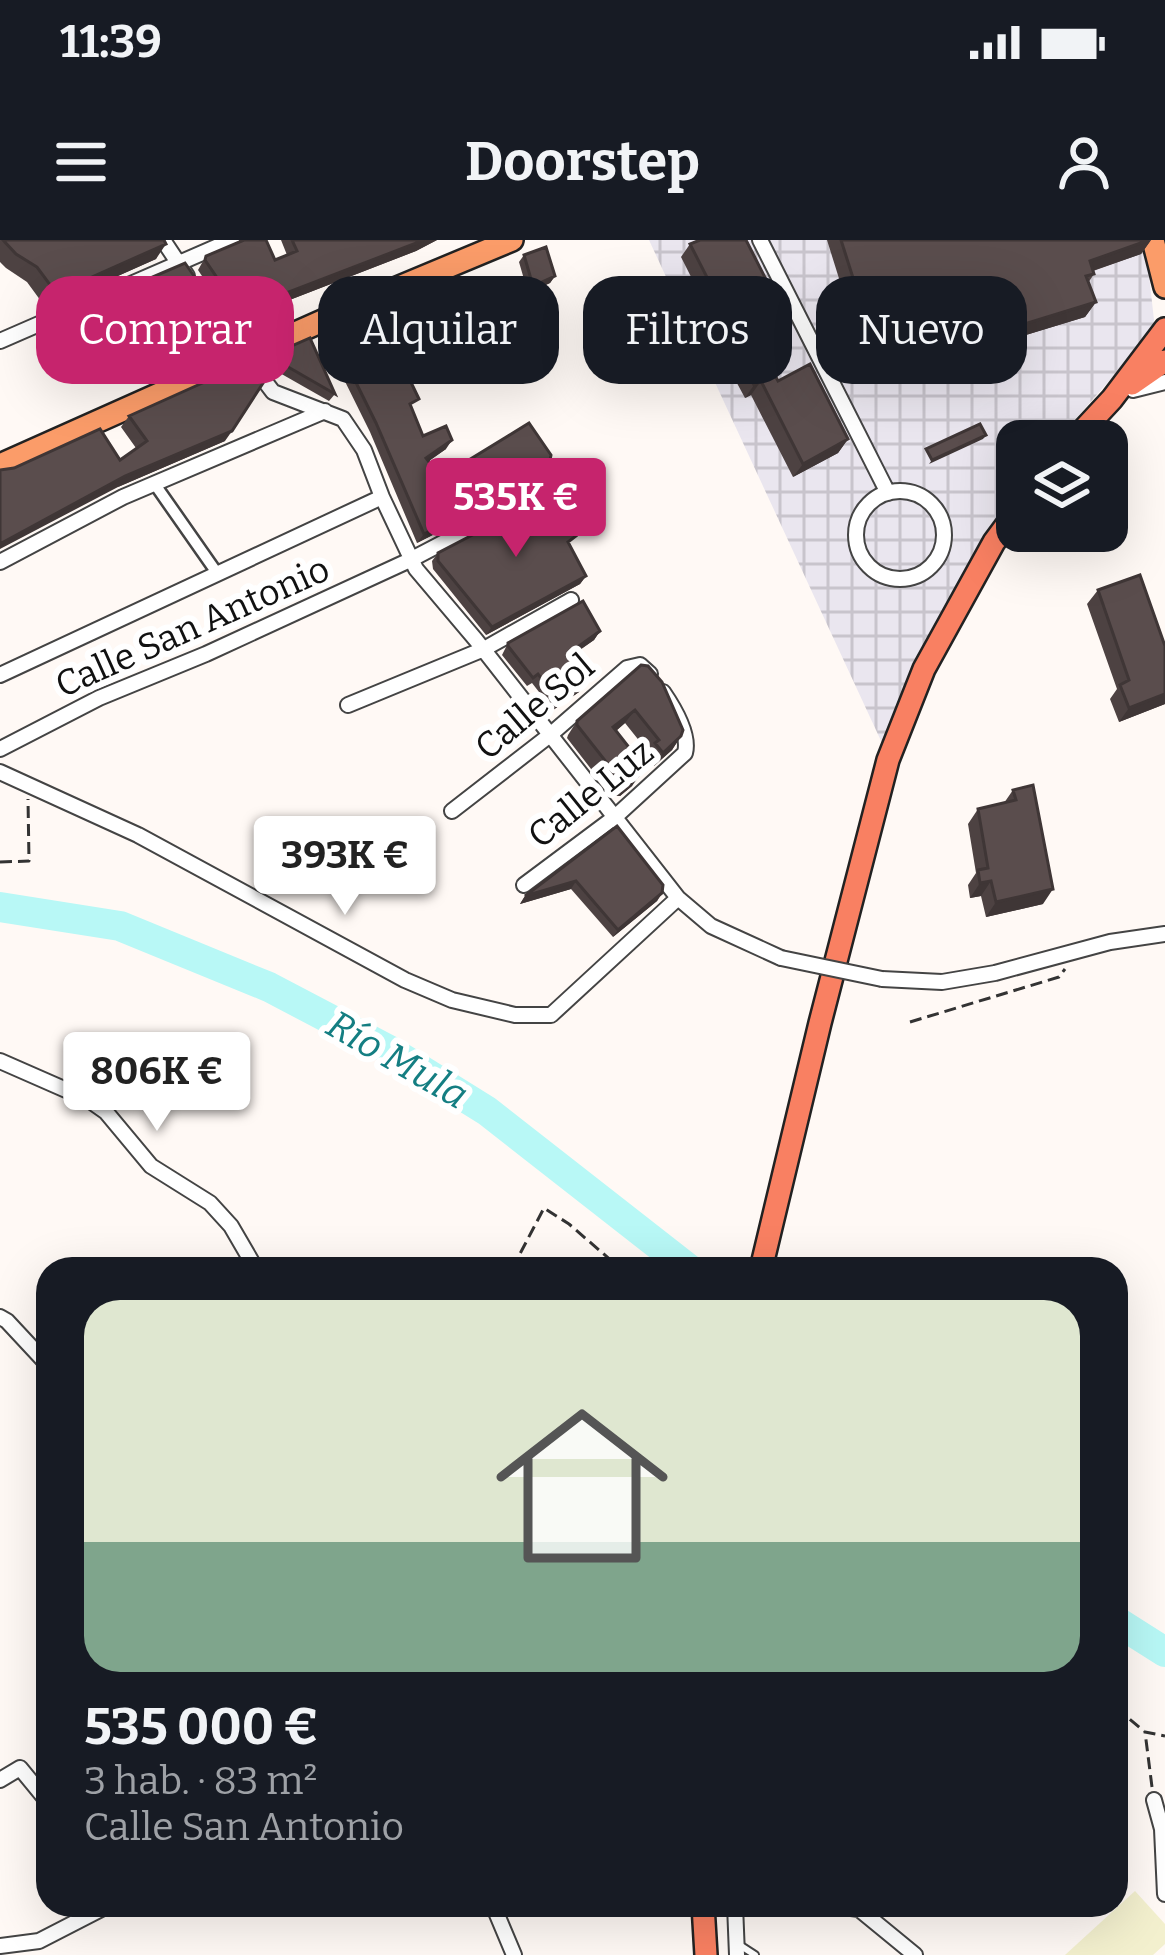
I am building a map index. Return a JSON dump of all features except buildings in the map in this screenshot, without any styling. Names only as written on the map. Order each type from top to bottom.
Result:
[{"type":"highway","points":[[1092,420],[1165,329]]},
{"type":"highway","points":[[1112,399],[1165,362]]},
{"type":"highway","points":[[765,1257],[888,760],[924,669],[996,539]]},
{"type":"highway","points":[[704,1917],[706,1955]]},
{"type":"main road","points":[[294,334],[512,240]]},
{"type":"main road","points":[[1156,240],[1165,248]]},
{"type":"main road","points":[[1156,240],[1165,287]]},
{"type":"main road","points":[[0,465],[181,384]]},
{"type":"street","points":[[163,240],[187,276]]},
{"type":"street","points":[[0,341],[232,240]]},
{"type":"street","points":[[760,240],[887,493]]},
{"type":"street","points":[[1112,399],[1165,382]]},
{"type":"street","points":[[266,384],[273,392],[343,418],[364,450],[413,564],[678,898],[711,926],[781,958],[882,979],[941,982],[995,973],[1110,942],[1165,934]]},
{"type":"street","points":[[0,562],[154,483],[325,411]]},
{"type":"street","points":[[154,483],[217,573]]},
{"type":"street","name":"Calle San Antonio","points":[[0,749],[99,698],[413,564],[538,493]]},
{"type":"street","points":[[887,493],[916,494],[938,512],[943,525],[944,539],[932,565],[907,579],[878,574],[859,552],[857,523],[874,499],[887,493]]},
{"type":"street","points":[[0,675],[382,497]]},
{"type":"street","points":[[349,705],[484,649],[571,600]]},
{"type":"street","name":"Calle Sol","points":[[452,811],[627,668],[640,665],[650,675],[672,705],[688,743]]},
{"type":"street","name":"Calle Luz","points":[[524,885],[667,772],[688,743]]},
{"type":"street","points":[[0,772],[138,835],[405,980],[452,1000],[515,1015],[551,1015],[678,898]]},
{"type":"street","points":[[0,1061],[106,1112],[152,1166],[210,1203],[249,1257]]},
{"type":"street","points":[[0,1317],[36,1352]]},
{"type":"street","points":[[0,1780],[20,1768],[36,1787]]},
{"type":"street","points":[[1154,1800],[1162,1829],[1165,1894]]},
{"type":"street","points":[[0,1946],[39,1942],[84,1917]]},
{"type":"street","points":[[498,1917],[514,1955]]},
{"type":"street","points":[[735,1917],[736,1949]]},
{"type":"street","points":[[870,1917],[915,1955]]},
{"type":"lane","points":[[736,1949],[755,1955]]},
{"type":"path","points":[[0,862],[29,861],[28,785]]},
{"type":"path","points":[[910,1022],[1059,977],[1075,951]]},
{"type":"path","points":[[518,1257],[544,1208],[607,1257]]},
{"type":"path","points":[[1128,1718],[1145,1732],[1165,1736]]},
{"type":"path","points":[[1145,1732],[1154,1800]]},
{"type":"shaded area","points":[[649,240],[1142,240],[1146,248],[1155,329],[1075,420],[996,420],[996,520],[951,597],[882,743],[716,384],[792,384],[792,276],[666,276]]},
{"type":"shaded area","points":[[1135,1891],[1165,1924],[1165,1944],[1153,1955],[1065,1955],[1107,1917],[1128,1917],[1128,1897]]},
{"type":"waterway","name":"Río Mula","points":[[0,907],[120,926],[269,987],[389,1050],[487,1111],[674,1257]]},
{"type":"waterway","name":"Río Mula","points":[[1128,1629],[1165,1652]]}]
